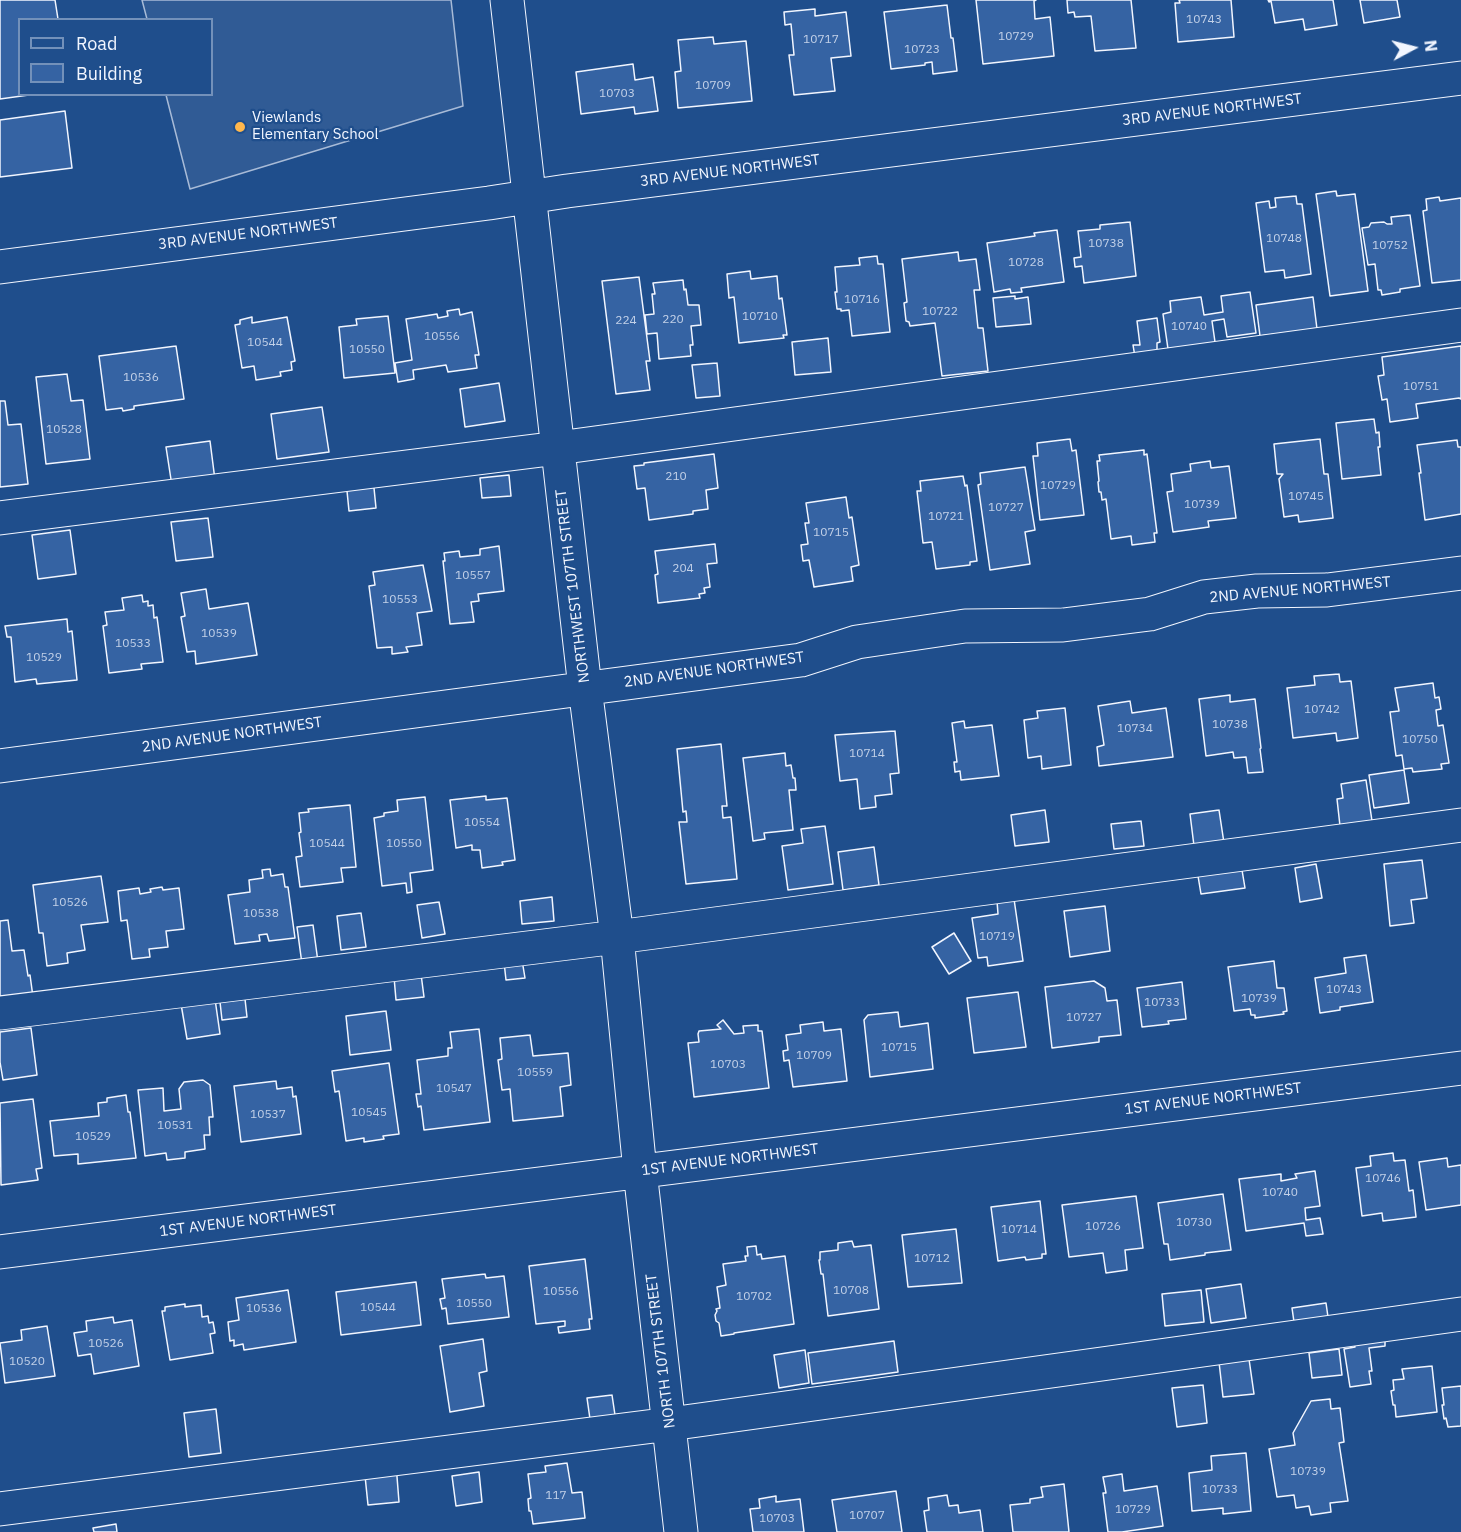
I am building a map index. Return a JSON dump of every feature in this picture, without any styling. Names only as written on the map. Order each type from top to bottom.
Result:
[{"type":"street","name":"NORTHWEST 107TH STREET","points":[[507,0],[585,688],[618,937],[640,1171]]},
{"type":"street","name":"3RD AVENUE NORTHWEST","points":[[0,267],[1461,78]]},
{"type":"street","points":[[0,518],[558,448],[1461,325]]},
{"type":"street","name":"2ND AVENUE NORTHWEST","points":[[0,766],[801,660],[857,642],[965,626],[1063,625],[1150,614],[1204,597],[1257,591],[1327,590],[1461,573]]},
{"type":"street","points":[[0,1013],[618,937],[1461,825]]},
{"type":"street","name":"1ST AVENUE NORTHWEST","points":[[0,1252],[1461,1068]]},
{"type":"street","name":"NORTH 107TH STREET","points":[[640,1171],[681,1532]]},
{"type":"street","points":[[0,1509],[670,1424],[1461,1314]]},
{"type":"shaded area","points":[[142,0],[451,0],[463,106],[190,189],[166,96],[213,96],[213,18],[147,18]]},
{"type":"building","points":[[0,0],[55,0],[58,18],[18,18],[18,96],[22,96],[0,99]]},
{"type":"building","points":[[976,0],[1036,0],[1034,1],[1035,19],[1050,17],[1054,56],[983,64]]},
{"type":"building","points":[[1067,0],[1131,0],[1136,48],[1095,51],[1091,16],[1075,17],[1074,12],[1068,13]]},
{"type":"building","points":[[1179,0],[1231,0],[1234,37],[1178,42],[1175,3],[1180,3]]},
{"type":"building","points":[[1268,0],[1333,0],[1337,25],[1305,30],[1303,19],[1275,23],[1271,1]]},
{"type":"building","points":[[1360,0],[1397,0],[1400,17],[1364,23]]},
{"type":"building","points":[[947,5],[957,71],[933,74],[932,62],[891,69],[884,12]]},
{"type":"building","points":[[815,9],[815,16],[846,12],[851,56],[831,58],[835,91],[794,95],[789,55],[794,55],[791,24],[785,25],[784,12]]},
{"type":"building","points":[[713,37],[714,44],[746,41],[752,101],[678,108],[675,72],[681,71],[678,40]]},
{"type":"building","points":[[633,64],[635,80],[653,77],[658,111],[635,114],[634,107],[581,114],[576,72]]},
{"type":"building","points":[[65,111],[72,168],[0,177],[0,120]]},
{"type":"building","points":[[1336,191],[1337,196],[1355,194],[1368,291],[1330,296],[1316,194]]},
{"type":"building","points":[[1296,196],[1297,204],[1302,204],[1311,274],[1285,278],[1284,270],[1265,272],[1256,203],[1269,201],[1270,208],[1276,207],[1275,198]]},
{"type":"building","points":[[1439,197],[1440,201],[1461,198],[1461,280],[1432,283],[1423,211],[1427,210],[1426,199]]},
{"type":"building","points":[[1410,215],[1420,286],[1382,295],[1381,290],[1378,290],[1375,264],[1368,265],[1362,228],[1369,227],[1371,223],[1392,224],[1391,217]]},
{"type":"building","points":[[1130,222],[1136,276],[1084,283],[1082,266],[1075,267],[1074,258],[1081,257],[1078,231],[1100,229],[1100,225]]},
{"type":"building","points":[[1057,230],[1064,282],[1021,288],[1022,292],[1011,293],[1010,289],[994,292],[987,243],[1035,236],[1034,233]]},
{"type":"building","points":[[958,252],[959,261],[976,259],[980,290],[974,290],[978,328],[983,328],[988,371],[942,376],[935,323],[910,326],[906,321],[904,303],[907,302],[902,259]]},
{"type":"building","points":[[877,256],[878,264],[883,264],[890,332],[852,336],[849,310],[837,309],[835,267],[860,265],[859,258]]},
{"type":"building","points":[[750,271],[751,279],[777,276],[779,299],[782,298],[787,335],[783,335],[784,338],[739,343],[734,297],[729,298],[727,274]]},
{"type":"building","points":[[639,277],[650,361],[646,361],[650,390],[616,394],[602,281]]},
{"type":"building","points":[[683,280],[688,305],[699,305],[701,325],[691,326],[693,345],[690,345],[691,356],[659,359],[657,333],[647,334],[645,315],[654,314],[653,283]]},
{"type":"building","points":[[1250,292],[1256,333],[1227,337],[1224,319],[1212,321],[1216,349],[1169,356],[1163,314],[1171,312],[1170,301],[1201,297],[1204,315],[1223,312],[1221,296]]},
{"type":"building","points":[[1015,296],[1015,299],[1028,297],[1031,324],[996,327],[993,298]]},
{"type":"building","points":[[1313,297],[1317,329],[1260,336],[1256,305]]},
{"type":"building","points":[[459,309],[460,315],[472,312],[479,355],[475,355],[477,368],[448,372],[446,365],[413,370],[414,379],[398,382],[395,363],[412,360],[406,319],[437,314],[438,318],[448,316],[447,311]]},
{"type":"building","points":[[388,316],[395,373],[344,378],[339,327],[357,325],[356,319]]},
{"type":"building","points":[[252,317],[252,323],[287,317],[295,361],[291,362],[292,370],[280,372],[281,376],[256,380],[254,366],[242,368],[235,325],[240,324],[240,320]]},
{"type":"building","points":[[1157,318],[1160,342],[1157,343],[1157,354],[1135,357],[1133,345],[1140,345],[1137,321]]},
{"type":"building","points":[[828,338],[831,372],[795,375],[792,342]]},
{"type":"building","points":[[176,346],[184,399],[134,406],[134,409],[123,411],[122,408],[106,410],[99,356]]},
{"type":"building","points":[[1461,346],[1461,399],[1416,404],[1418,418],[1390,422],[1387,399],[1382,400],[1378,376],[1384,375],[1382,357]]},
{"type":"building","points":[[717,363],[720,396],[696,398],[692,365]]},
{"type":"building","points":[[67,374],[71,401],[83,400],[90,459],[46,464],[36,377]]},
{"type":"building","points":[[499,383],[505,421],[465,427],[460,389]]},
{"type":"building","points":[[0,401],[5,401],[8,425],[21,424],[28,484],[0,487]]},
{"type":"building","points":[[322,407],[329,452],[277,459],[271,414]]},
{"type":"building","points":[[1374,419],[1376,433],[1379,432],[1381,475],[1342,479],[1336,423]]},
{"type":"building","points":[[1070,439],[1072,451],[1076,450],[1084,515],[1040,520],[1033,456],[1038,456],[1037,443]]},
{"type":"building","points":[[1320,439],[1324,474],[1328,474],[1333,518],[1299,522],[1298,515],[1284,517],[1279,479],[1283,474],[1277,474],[1274,444]]},
{"type":"building","points":[[1457,440],[1458,447],[1461,447],[1461,514],[1425,520],[1417,445]]},
{"type":"building","points":[[210,441],[215,480],[172,486],[166,447]]},
{"type":"building","points":[[1144,450],[1144,455],[1147,454],[1157,533],[1154,533],[1155,542],[1132,545],[1131,536],[1111,539],[1106,499],[1102,500],[1101,492],[1099,492],[1097,461],[1100,461],[1099,455]]},
{"type":"building","points":[[714,454],[718,488],[706,490],[708,509],[693,511],[693,514],[649,520],[645,488],[637,489],[634,466]]},
{"type":"building","points":[[1210,461],[1211,468],[1229,466],[1236,518],[1208,521],[1209,527],[1173,532],[1167,492],[1173,491],[1171,474],[1191,471],[1190,464]]},
{"type":"building","points":[[1025,467],[1035,530],[1025,532],[1030,564],[990,570],[978,485],[981,484],[980,473]]},
{"type":"building","points":[[509,475],[511,496],[482,498],[480,478]]},
{"type":"building","points":[[963,476],[965,486],[967,485],[977,561],[970,562],[970,565],[936,569],[932,542],[923,543],[917,491],[921,491],[920,481]]},
{"type":"building","points":[[373,478],[376,508],[349,511],[346,481]]},
{"type":"building","points":[[846,497],[849,518],[852,517],[859,565],[851,567],[853,581],[814,587],[809,560],[803,561],[801,545],[808,544],[805,523],[809,523],[806,503]]},
{"type":"building","points":[[208,518],[213,557],[176,561],[171,522]]},
{"type":"building","points":[[70,530],[76,574],[38,579],[32,535]]},
{"type":"building","points":[[715,544],[717,563],[707,564],[710,587],[704,588],[705,593],[699,594],[700,598],[658,603],[655,551]]},
{"type":"building","points":[[499,546],[504,591],[478,594],[479,601],[471,602],[474,622],[450,624],[444,553],[459,551],[460,557],[480,555],[480,549]]},
{"type":"building","points":[[423,565],[432,611],[417,613],[422,645],[406,647],[408,652],[392,654],[392,647],[377,648],[369,586],[375,585],[373,572]]},
{"type":"building","points":[[206,589],[209,609],[248,603],[257,655],[196,664],[195,651],[187,652],[181,617],[185,616],[181,593]]},
{"type":"building","points":[[142,595],[143,602],[148,601],[148,606],[153,605],[154,618],[157,617],[163,662],[141,664],[142,669],[109,673],[103,626],[107,625],[105,612],[124,610],[122,598]]},
{"type":"building","points":[[67,619],[68,632],[72,631],[77,680],[37,684],[36,679],[15,682],[11,637],[7,637],[5,626]]},
{"type":"building","points":[[1339,674],[1340,682],[1351,681],[1358,738],[1337,741],[1336,733],[1293,738],[1287,688],[1315,685],[1314,676]]},
{"type":"building","points":[[1433,683],[1435,698],[1439,697],[1441,709],[1436,710],[1438,726],[1443,725],[1449,763],[1441,764],[1442,769],[1413,772],[1412,768],[1404,769],[1402,755],[1396,756],[1390,712],[1399,711],[1395,688]]},
{"type":"building","points":[[1230,695],[1230,702],[1255,699],[1263,772],[1248,773],[1246,757],[1234,758],[1233,752],[1206,756],[1199,699]]},
{"type":"building","points":[[1130,701],[1132,713],[1166,708],[1173,757],[1099,766],[1097,747],[1104,745],[1098,706]]},
{"type":"building","points":[[1065,708],[1071,765],[1042,769],[1041,756],[1028,758],[1024,720],[1038,718],[1037,711]]},
{"type":"building","points":[[964,721],[965,728],[992,725],[999,776],[961,780],[960,771],[955,772],[954,762],[957,762],[952,723]]},
{"type":"building","points":[[895,731],[899,773],[890,774],[892,794],[875,796],[876,807],[860,809],[857,779],[840,781],[835,735]]},
{"type":"building","points":[[721,744],[727,806],[722,806],[723,818],[731,817],[737,879],[686,884],[679,822],[687,822],[686,811],[683,812],[677,749]]},
{"type":"building","points":[[785,753],[786,766],[791,765],[793,778],[795,778],[796,790],[789,790],[793,830],[764,833],[765,839],[753,841],[743,758]]},
{"type":"building","points":[[1404,770],[1409,803],[1374,808],[1369,775]]},
{"type":"building","points":[[1366,780],[1372,821],[1340,826],[1337,799],[1343,798],[1341,784]]},
{"type":"building","points":[[486,796],[486,800],[507,798],[515,860],[502,862],[503,865],[482,868],[480,850],[472,850],[472,845],[456,848],[450,800]]},
{"type":"building","points":[[425,797],[433,870],[410,873],[412,892],[407,893],[406,883],[382,886],[374,818],[384,816],[384,813],[398,811],[397,800]]},
{"type":"building","points":[[350,805],[356,867],[341,868],[343,882],[300,887],[296,857],[302,856],[299,813],[309,812],[308,809]]},
{"type":"building","points":[[1045,810],[1049,842],[1015,846],[1011,815]]},
{"type":"building","points":[[1219,810],[1224,843],[1194,846],[1190,814]]},
{"type":"building","points":[[1141,821],[1144,846],[1114,849],[1111,824]]},
{"type":"building","points":[[825,826],[833,884],[788,890],[782,846],[803,843],[801,829]]},
{"type":"building","points":[[874,847],[879,885],[843,890],[838,852]]},
{"type":"building","points":[[1240,858],[1245,888],[1201,894],[1196,864]]},
{"type":"building","points":[[1422,860],[1427,898],[1411,900],[1414,923],[1390,926],[1384,864]]},
{"type":"building","points":[[1316,864],[1322,898],[1300,902],[1295,868]]},
{"type":"building","points":[[270,869],[271,876],[283,874],[285,887],[288,887],[295,938],[269,941],[267,934],[259,935],[260,941],[235,944],[228,895],[250,892],[249,880],[263,878],[262,870]]},
{"type":"building","points":[[101,876],[108,922],[81,925],[85,950],[67,953],[68,963],[47,966],[43,933],[39,933],[33,885]]},
{"type":"building","points":[[162,887],[163,890],[179,888],[184,929],[166,931],[168,947],[149,949],[150,957],[132,959],[127,920],[121,921],[118,891],[139,888],[140,894]]},
{"type":"building","points":[[552,897],[554,921],[522,924],[520,901]]},
{"type":"building","points":[[1014,899],[1023,961],[988,966],[987,957],[978,958],[972,918],[998,914],[997,901]]},
{"type":"building","points":[[439,902],[445,934],[422,938],[417,905]]},
{"type":"building","points":[[1105,906],[1110,951],[1070,957],[1064,911]]},
{"type":"building","points":[[361,913],[366,947],[341,950],[337,916]]},
{"type":"building","points":[[8,920],[12,951],[24,950],[33,997],[0,1002],[0,921]]},
{"type":"building","points":[[313,925],[318,962],[302,964],[297,927]]},
{"type":"building","points":[[954,933],[971,961],[949,974],[932,947]]},
{"type":"building","points":[[1366,955],[1373,1002],[1340,1007],[1340,1010],[1320,1013],[1315,978],[1346,973],[1344,958]]},
{"type":"building","points":[[522,960],[525,978],[506,980],[504,962]]},
{"type":"building","points":[[1274,961],[1277,988],[1284,988],[1287,1011],[1283,1012],[1284,1014],[1255,1018],[1255,1015],[1251,1015],[1250,1009],[1234,1011],[1228,967]]},
{"type":"building","points":[[421,974],[424,997],[396,1000],[394,977]]},
{"type":"building","points":[[1094,981],[1105,988],[1107,1001],[1117,1000],[1121,1035],[1099,1037],[1099,1042],[1052,1048],[1045,987]]},
{"type":"building","points":[[1182,982],[1186,1019],[1168,1021],[1169,1024],[1142,1027],[1137,988]]},
{"type":"building","points":[[1018,992],[1026,1047],[974,1053],[967,998]]},
{"type":"building","points":[[215,999],[220,1034],[187,1039],[181,1004]]},
{"type":"building","points":[[245,999],[247,1017],[222,1020],[220,1002]]},
{"type":"building","points":[[386,1011],[391,1050],[350,1055],[346,1016]]},
{"type":"building","points":[[898,1012],[900,1027],[928,1023],[933,1069],[870,1077],[864,1020],[868,1015]]},
{"type":"building","points":[[723,1020],[734,1034],[744,1033],[743,1026],[758,1025],[758,1031],[762,1031],[769,1088],[694,1097],[688,1043],[699,1042],[699,1031],[721,1029],[717,1025]]},
{"type":"building","points":[[823,1022],[824,1031],[841,1029],[847,1081],[793,1087],[789,1060],[784,1061],[783,1051],[788,1050],[786,1035],[801,1033],[800,1025]]},
{"type":"building","points":[[31,1028],[37,1075],[3,1080],[0,1062],[0,1032]]},
{"type":"building","points":[[479,1029],[490,1122],[424,1130],[421,1106],[418,1107],[416,1094],[421,1094],[417,1060],[448,1056],[448,1048],[452,1048],[450,1032]]},
{"type":"building","points":[[530,1035],[533,1056],[568,1053],[571,1085],[560,1087],[563,1116],[513,1121],[510,1089],[502,1090],[498,1060],[502,1059],[500,1038]]},
{"type":"building","points":[[389,1063],[399,1134],[364,1142],[364,1138],[346,1141],[339,1091],[335,1092],[332,1071]]},
{"type":"building","points":[[203,1080],[210,1085],[213,1117],[209,1117],[210,1135],[204,1135],[205,1149],[185,1152],[185,1158],[167,1160],[166,1153],[145,1156],[138,1090],[163,1088],[164,1111],[181,1109],[179,1089],[184,1082]]},
{"type":"building","points":[[276,1081],[277,1089],[292,1087],[293,1097],[296,1096],[301,1134],[241,1142],[234,1086]]},
{"type":"building","points":[[126,1095],[136,1158],[78,1164],[78,1154],[54,1156],[50,1121],[99,1116],[98,1103],[107,1102],[107,1098]]},
{"type":"building","points":[[33,1099],[42,1168],[36,1169],[38,1180],[1,1185],[0,1103]]},
{"type":"building","points":[[1393,1153],[1394,1161],[1405,1160],[1409,1191],[1413,1190],[1416,1217],[1383,1221],[1382,1213],[1362,1216],[1356,1168],[1371,1166],[1370,1156]]},
{"type":"building","points":[[1447,1158],[1448,1167],[1461,1165],[1461,1205],[1426,1210],[1419,1162]]},
{"type":"building","points":[[1315,1171],[1320,1206],[1305,1208],[1306,1220],[1320,1218],[1323,1234],[1306,1236],[1304,1223],[1246,1231],[1239,1179],[1281,1174],[1281,1181],[1297,1178],[1295,1174]]},
{"type":"building","points":[[1223,1194],[1231,1250],[1170,1260],[1168,1244],[1164,1244],[1158,1203]]},
{"type":"building","points":[[1136,1196],[1143,1248],[1125,1250],[1127,1270],[1106,1273],[1103,1253],[1069,1257],[1062,1205]]},
{"type":"building","points":[[1040,1201],[1046,1254],[1042,1254],[1042,1258],[1026,1260],[1025,1257],[998,1261],[991,1207]]},
{"type":"building","points":[[956,1229],[962,1283],[908,1287],[902,1235]]},
{"type":"building","points":[[852,1241],[854,1247],[871,1245],[879,1309],[828,1316],[819,1260],[820,1252],[838,1250],[838,1243]]},
{"type":"building","points":[[756,1246],[757,1255],[761,1254],[762,1259],[785,1256],[794,1324],[721,1336],[715,1315],[716,1309],[720,1308],[717,1287],[726,1285],[723,1264],[746,1261],[747,1247]]},
{"type":"building","points":[[585,1259],[592,1319],[589,1319],[590,1329],[559,1333],[558,1327],[565,1326],[565,1321],[536,1324],[529,1266]]},
{"type":"building","points":[[485,1274],[486,1278],[504,1276],[509,1317],[448,1324],[446,1308],[442,1309],[440,1299],[445,1298],[442,1279]]},
{"type":"building","points":[[416,1282],[421,1325],[341,1335],[336,1292]]},
{"type":"building","points":[[1241,1284],[1246,1318],[1211,1323],[1206,1289]]},
{"type":"building","points":[[288,1290],[296,1342],[244,1350],[243,1344],[234,1346],[234,1340],[230,1341],[228,1322],[239,1320],[236,1298]]},
{"type":"building","points":[[1201,1290],[1204,1322],[1165,1326],[1162,1294]]},
{"type":"building","points":[[1326,1303],[1329,1324],[1295,1329],[1292,1308]]},
{"type":"building","points":[[185,1304],[185,1307],[201,1305],[202,1317],[208,1316],[209,1323],[213,1322],[215,1333],[210,1334],[213,1353],[170,1360],[162,1311],[165,1311],[165,1307]]},
{"type":"building","points":[[113,1317],[114,1323],[132,1320],[139,1366],[94,1374],[91,1354],[78,1356],[74,1333],[87,1331],[86,1321]]},
{"type":"building","points":[[47,1326],[55,1376],[5,1383],[0,1343],[22,1340],[21,1330]]},
{"type":"building","points":[[483,1339],[487,1371],[479,1373],[484,1406],[450,1412],[440,1346]]},
{"type":"building","points":[[1385,1339],[1385,1346],[1369,1348],[1371,1384],[1350,1387],[1344,1349],[1355,1347],[1354,1344]]},
{"type":"building","points":[[894,1341],[898,1372],[812,1384],[808,1353]]},
{"type":"building","points":[[1339,1349],[1342,1375],[1312,1378],[1309,1353]]},
{"type":"building","points":[[805,1350],[809,1383],[779,1388],[774,1355]]},
{"type":"building","points":[[1249,1359],[1254,1394],[1223,1397],[1219,1362]]},
{"type":"building","points":[[1432,1366],[1437,1412],[1396,1417],[1391,1391],[1394,1390],[1393,1380],[1404,1379],[1402,1369]]},
{"type":"building","points":[[1203,1385],[1207,1423],[1177,1427],[1172,1388]]},
{"type":"building","points":[[1461,1386],[1461,1426],[1448,1427],[1446,1418],[1444,1419],[1442,1388]]},
{"type":"building","points":[[612,1395],[615,1415],[590,1419],[587,1398]]},
{"type":"building","points":[[1330,1399],[1331,1409],[1340,1408],[1344,1442],[1339,1443],[1348,1501],[1330,1503],[1331,1512],[1311,1515],[1309,1506],[1296,1508],[1294,1495],[1277,1497],[1269,1449],[1295,1445],[1293,1433],[1311,1401]]},
{"type":"building","points":[[216,1409],[221,1453],[189,1457],[184,1413]]},
{"type":"building","points":[[1246,1453],[1251,1511],[1223,1514],[1223,1508],[1192,1511],[1189,1473],[1212,1470],[1211,1456]]},
{"type":"building","points":[[567,1463],[572,1493],[582,1492],[585,1518],[533,1524],[531,1511],[529,1511],[528,1499],[531,1498],[528,1474],[546,1472],[545,1466]]},
{"type":"building","points":[[396,1464],[399,1502],[368,1505],[364,1466]]},
{"type":"building","points":[[479,1472],[482,1502],[456,1506],[452,1476]]},
{"type":"building","points":[[1122,1474],[1124,1491],[1157,1486],[1163,1526],[1108,1532],[1103,1477]]},
{"type":"building","points":[[1064,1484],[1069,1532],[1013,1532],[1010,1505],[1030,1503],[1030,1499],[1043,1497],[1041,1487]]},
{"type":"building","points":[[896,1491],[902,1532],[837,1532],[832,1500]]},
{"type":"building","points":[[947,1495],[949,1506],[958,1505],[959,1513],[980,1510],[983,1532],[927,1532],[924,1511],[929,1510],[928,1498]]},
{"type":"building","points":[[776,1496],[776,1502],[800,1499],[804,1532],[753,1532],[750,1509],[760,1508],[759,1499]]},
{"type":"building","points":[[116,1524],[117,1532],[94,1532],[93,1528]]},
{"type":"place","name":"Viewlands Elementary School","points":[[240,127]]}]
